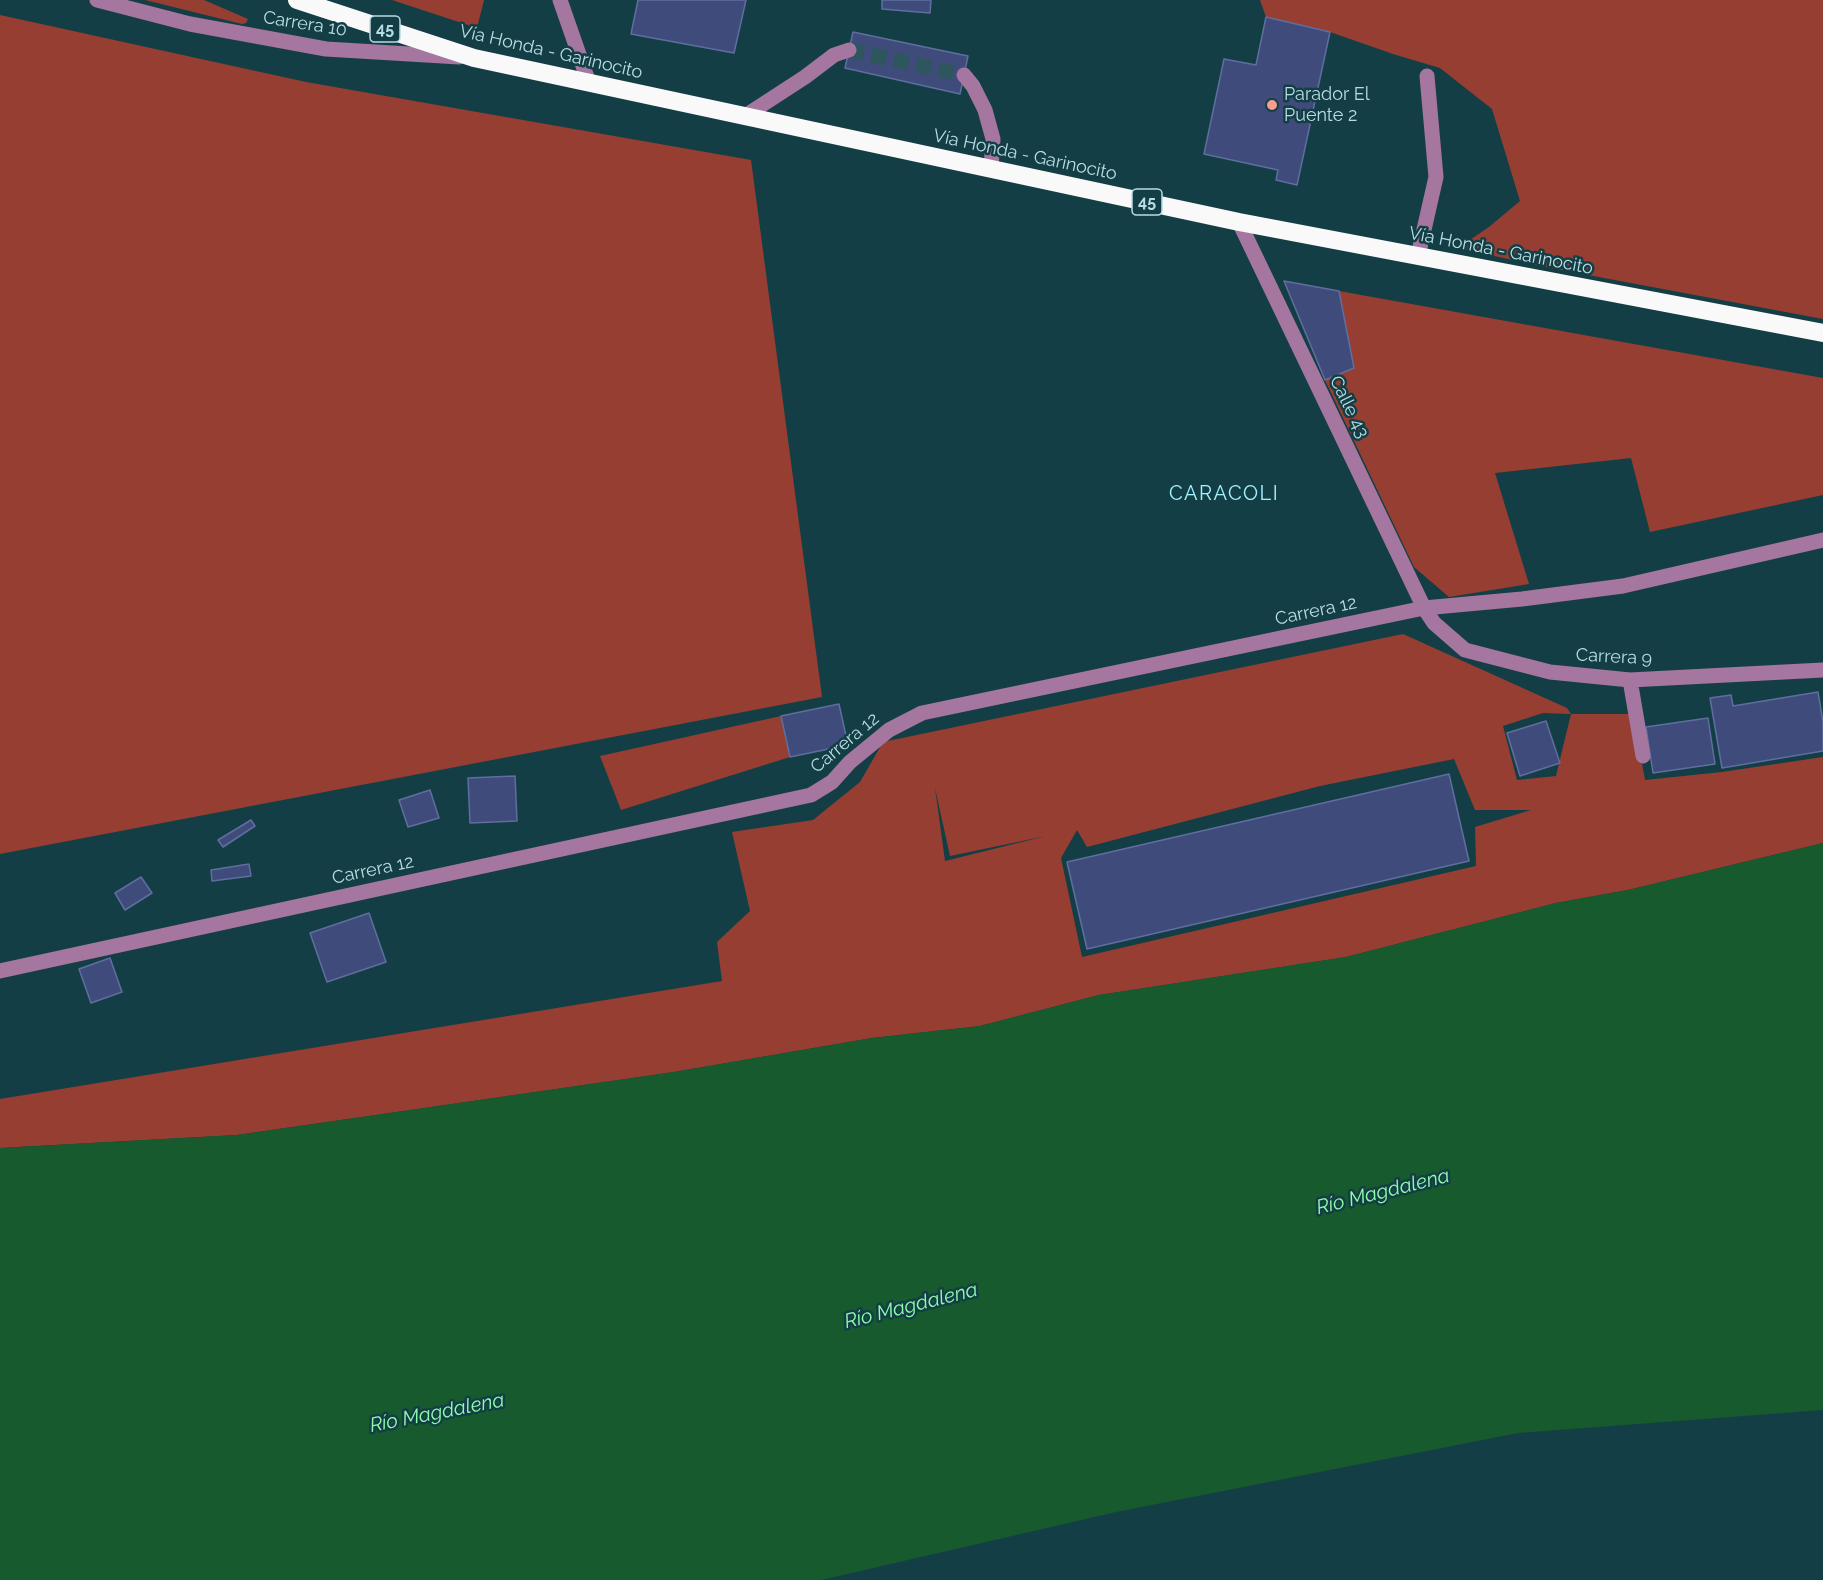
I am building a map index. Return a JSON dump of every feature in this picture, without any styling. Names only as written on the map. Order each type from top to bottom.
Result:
[{"type":"highway","name":"Vía Honda - Garinocito","points":[[297,0],[474,58],[1239,222],[1823,333]]},
{"type":"street","name":"Carrera 10","points":[[97,0],[190,24],[326,49],[474,58]]},
{"type":"street","points":[[560,0],[590,83]]},
{"type":"street","points":[[745,116],[834,55],[849,50]]},
{"type":"street","points":[[964,75],[973,86],[993,139],[991,169]]},
{"type":"street","points":[[1418,256],[1436,177],[1427,76]]},
{"type":"street","name":"Calle 43","points":[[1239,222],[1424,608]]},
{"type":"street","name":"Carrera 12","points":[[0,971],[811,795],[832,782],[850,762],[889,730],[922,713],[1424,608],[1522,599],[1623,586],[1823,540]]},
{"type":"street","name":"Carrera 9","points":[[1424,608],[1434,623],[1465,650],[1550,672],[1630,680],[1823,670]]},
{"type":"street","points":[[1630,680],[1643,756]]},
{"type":"shaded area","points":[[145,0],[204,0],[248,19],[242,24]]},
{"type":"shaded area","points":[[392,0],[484,0],[477,28]]},
{"type":"shaded area","points":[[1260,0],[1823,0],[1823,319],[1540,266],[1458,248],[1489,227],[1520,201],[1492,109],[1440,68],[1330,32],[1266,17]]},
{"type":"shaded area","points":[[0,15],[306,82],[751,160],[822,697],[0,854]]},
{"type":"shaded area","points":[[1339,291],[1823,378],[1823,495],[1650,532],[1631,458],[1495,473],[1529,584],[1449,597],[1414,567],[1325,380],[1354,368]]},
{"type":"shaded area","points":[[1403,634],[1567,708],[1571,714],[1630,714],[1635,725],[1645,780],[1722,772],[1823,757],[1823,843],[1628,890],[1556,903],[1346,957],[1099,995],[980,1026],[872,1038],[674,1072],[237,1135],[0,1148],[0,1099],[722,981],[717,942],[750,911],[732,832],[813,820],[860,782],[883,742]],"holes":[[[1543,713],[1571,714],[1556,776],[1517,780],[1503,726]],[[1454,759],[1475,810],[1531,810],[1475,827],[1476,866],[1082,957],[1061,858],[1077,830],[1087,847],[1320,786]],[[935,788],[950,856],[1046,836],[945,861]]]},
{"type":"shaded area","points":[[781,716],[790,757],[621,810],[600,756]]},
{"type":"water","name":"Río Magdalena","points":[[1823,843],[1823,1410],[1518,1433],[1116,1512],[821,1580],[0,1580],[0,1148],[237,1135],[674,1072],[872,1038],[980,1026],[1099,995],[1346,957],[1556,903],[1628,890]]},
{"type":"building","points":[[638,0],[746,0],[734,53],[631,34]]},
{"type":"building","points":[[882,0],[931,0],[930,13],[882,9]]},
{"type":"building","points":[[1266,17],[1330,32],[1297,185],[1276,180],[1278,170],[1204,154],[1224,59],[1256,65]]},
{"type":"building","points":[[853,32],[968,56],[960,94],[845,68]]},
{"type":"building","points":[[1284,281],[1339,291],[1354,368],[1325,380]]},
{"type":"building","points":[[1818,692],[1823,722],[1823,751],[1722,768],[1710,698],[1731,695],[1733,706]]},
{"type":"building","points":[[839,704],[848,745],[790,757],[781,716]]},
{"type":"building","points":[[1708,718],[1715,764],[1653,773],[1646,727]]},
{"type":"building","points":[[1546,721],[1560,763],[1520,776],[1507,733]]},
{"type":"building","points":[[1449,774],[1469,861],[1087,949],[1067,862]]},
{"type":"building","points":[[515,776],[517,821],[470,823],[468,778]]},
{"type":"building","points":[[430,790],[439,818],[408,827],[399,800]]},
{"type":"building","points":[[251,820],[255,826],[223,847],[218,840]]},
{"type":"building","points":[[249,864],[251,876],[212,881],[211,870]]},
{"type":"building","points":[[141,877],[152,893],[125,910],[115,893]]},
{"type":"building","points":[[369,913],[386,962],[327,982],[310,933]]},
{"type":"building","points":[[110,958],[122,992],[91,1003],[79,969]]},
{"type":"tunnel","points":[[849,50],[964,75]]},
{"type":"place","name":"Parador El Puente 2","points":[[1272,105]]},
{"type":"district","name":"CARACOLI","points":[[1224,494]]}]
